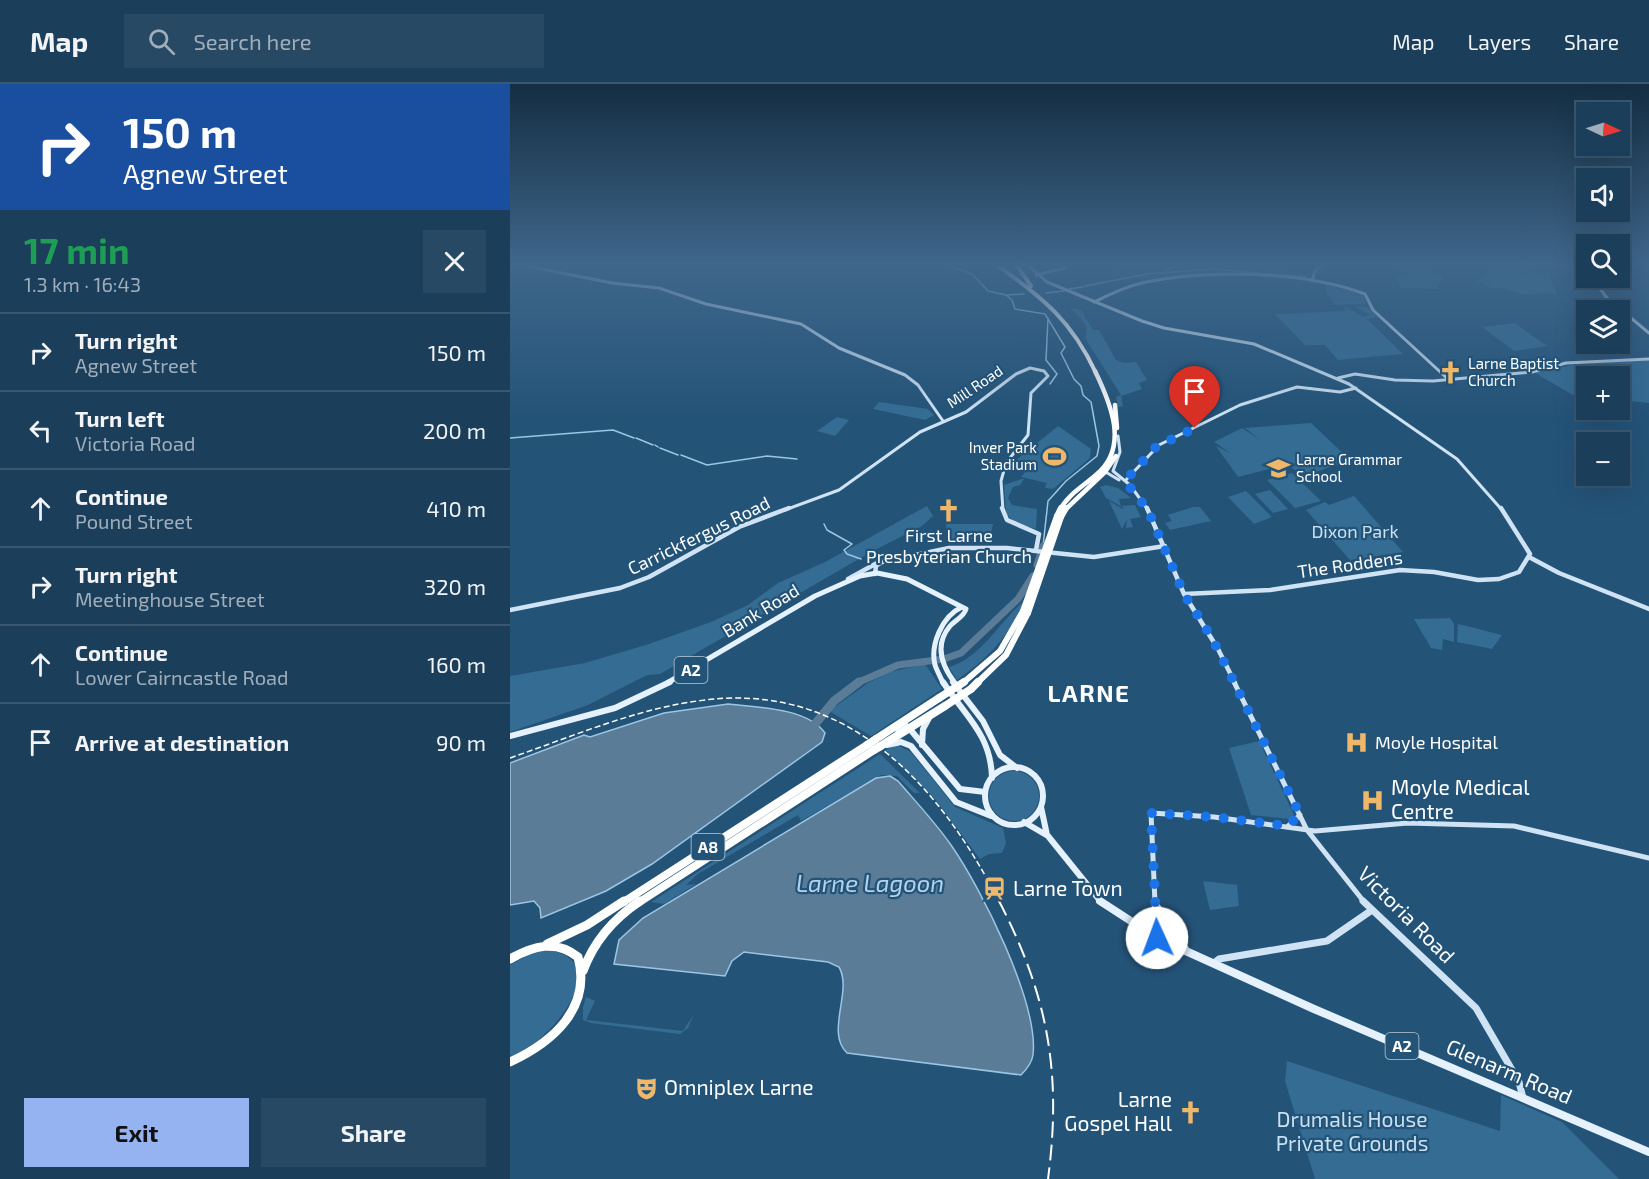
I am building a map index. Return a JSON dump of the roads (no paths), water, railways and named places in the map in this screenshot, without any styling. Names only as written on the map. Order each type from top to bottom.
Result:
[{"type":"highway","name":"A8","points":[[1059,516],[1096,480],[1111,457],[1114,447],[1108,398],[1071,327],[1061,315]]},
{"type":"highway","name":"A8","points":[[510,959],[530,948],[547,944],[587,925],[840,762],[932,714],[971,689],[1006,655],[1026,612],[1059,516],[1068,497],[1103,470],[1117,454],[1118,436],[1114,401],[1078,333],[1064,315]]},
{"type":"highway","name":"A8","points":[[510,1062],[539,1047],[560,1026],[581,992],[583,971],[588,954],[600,936],[628,909],[874,745],[964,682],[1000,651],[1026,612]]},
{"type":"highway","points":[[547,944],[569,948],[578,957],[583,971]]},
{"type":"main road","name":"Bank Road","points":[[510,736],[545,724],[594,716],[642,696],[845,581],[875,574]]},
{"type":"main road","name":"A2","points":[[875,574],[897,575],[918,581],[962,607],[936,636],[934,665],[940,680],[965,711],[985,742],[993,764],[992,778]]},
{"type":"main road","points":[[950,600],[957,612]]},
{"type":"main road","name":"A2","points":[[957,612],[944,636],[942,664],[949,679],[987,727],[1003,761],[1028,771],[1040,781],[1044,794],[1041,807],[1048,836]]},
{"type":"main road","points":[[922,745],[923,729],[932,714]]},
{"type":"main road","points":[[909,728],[960,789],[985,792]]},
{"type":"main road","points":[[874,745],[896,742],[907,744],[956,802],[993,816]]},
{"type":"main road","points":[[993,816],[985,805],[985,792],[992,778],[1002,771],[1017,768]]},
{"type":"main road","points":[[1024,822],[1041,807]]},
{"type":"main road","name":"A2","points":[[993,816],[1004,823],[1024,822],[1048,836],[1102,903],[1157,938]]},
{"type":"main road","points":[[1156,906],[1186,951]]},
{"type":"main road","name":"Glenarm Road","points":[[1157,938],[1649,1152]]},
{"type":"street","points":[[759,315],[801,324],[839,348],[905,375],[918,385],[943,421]]},
{"type":"street","points":[[1128,315],[1159,327],[1254,344],[1344,381],[1440,445],[1464,466],[1509,520],[1527,548],[1529,557],[1559,573],[1649,609]]},
{"type":"street","points":[[1378,315],[1449,380]]},
{"type":"street","points":[[1628,315],[1649,333]]},
{"type":"street","points":[[1338,378],[1355,374],[1410,381],[1449,380],[1532,372],[1576,362],[1649,359]]},
{"type":"street","name":"Mill Road","points":[[887,456],[920,432],[963,414],[1020,372],[1033,368],[1046,372],[1047,378],[1031,393],[1028,435],[1004,468],[1000,501],[1002,513],[1010,523],[1039,534],[1036,550]]},
{"type":"street","points":[[1344,375],[1344,381]]},
{"type":"street","points":[[1125,481],[1156,447],[1240,405],[1305,387],[1340,392],[1356,388]]},
{"type":"street","points":[[1118,436],[1120,452],[1113,471],[1125,481]]},
{"type":"street","name":"Carrickfergus Road","points":[[510,610],[620,588],[640,581],[739,527],[832,493],[887,456]]},
{"type":"street","points":[[1103,470],[1125,481]]},
{"type":"street","points":[[1096,480],[1113,477]]},
{"type":"street","name":"Victoria Road","points":[[1125,481],[1144,503],[1165,546],[1184,594],[1212,638],[1308,830],[1372,910],[1476,1008],[1519,1082],[1523,1098]]},
{"type":"street","points":[[845,581],[881,562],[944,549],[1036,550],[1099,557],[1165,546]]},
{"type":"street","points":[[1157,547],[1167,554]]},
{"type":"street","name":"The Roddens","points":[[1184,594],[1270,590],[1400,570],[1434,572],[1478,580],[1499,579],[1519,572],[1529,557]]},
{"type":"street","points":[[875,574],[881,562]]},
{"type":"street","points":[[1157,938],[1151,813],[1214,817],[1308,830],[1408,823],[1514,826],[1649,858]]},
{"type":"street","points":[[1287,826],[1300,815]]},
{"type":"street","points":[[1215,963],[1220,959],[1327,941],[1372,910]]},
{"type":"water","points":[[728,704],[781,710],[807,718],[825,733],[822,742],[652,864],[606,891],[541,918],[540,908],[534,901],[510,905],[510,763],[584,735],[590,737],[664,713]]},
{"type":"water","name":"Larne Lagoon","points":[[890,776],[898,781],[951,845],[977,889],[1006,947],[1027,1006],[1032,1033],[1033,1055],[1021,1075],[847,1053],[838,1034],[842,977],[839,967],[828,962],[744,952],[732,961],[725,976],[614,964],[619,940],[643,918],[876,778]]},
{"type":"waterway","points":[[1046,315],[1048,319]]},
{"type":"waterway","points":[[1043,546],[1048,501],[1066,481],[1097,456],[1099,446],[1091,402],[1083,395],[1081,386],[1074,379],[1061,353],[1065,347],[1048,319]]},
{"type":"waterway","points":[[1048,319],[1046,360],[1057,374],[1050,384]]},
{"type":"waterway","points":[[510,438],[613,430],[634,438]]},
{"type":"waterway","points":[[636,438],[653,445]]},
{"type":"waterway","points":[[660,448],[678,455]]},
{"type":"waterway","points":[[681,455],[707,465],[767,456],[797,459]]},
{"type":"waterway","points":[[824,524],[827,530],[852,544],[844,550],[847,554],[861,559]]},
{"type":"waterway","points":[[1037,565],[1043,546]]},
{"type":"waterway","points":[[859,682],[898,665],[944,659],[961,653],[1018,599],[1033,576]]},
{"type":"waterway","points":[[815,724],[834,701],[859,682]]},
{"type":"railway","points":[[510,758],[602,725],[673,705],[697,701],[750,698],[798,706],[842,723],[881,748],[916,780],[947,817],[1000,903]]},
{"type":"railway","points":[[1000,903],[1029,970],[1040,1003],[1047,1036],[1052,1070],[1053,1104],[1048,1179]]},
{"type":"place","name":"Larne Baptist Church","points":[[1450,373]]},
{"type":"place","name":"Inver Park Stadium","points":[[1055,457]]},
{"type":"place","name":"Larne Grammar School","points":[[1278,469]]},
{"type":"place","name":"First Larne Presbyterian Church","points":[[949,510]]},
{"type":"place","name":"Moyle Hospital","points":[[1357,743]]},
{"type":"place","name":"Moyle Medical Centre","points":[[1373,800]]},
{"type":"place","name":"Larne Town","points":[[995,889]]},
{"type":"place","name":"Omniplex Larne","points":[[646,1088]]},
{"type":"place","name":"Larne Gospel Hall","points":[[1190,1112]]},
{"type":"district","name":"LARNE","points":[[1089,694]]},
{"type":"park label","name":"Dixon Park","points":[[1355,532]]},
{"type":"park label","name":"Drumalis House Private Grounds","points":[[1352,1132]]}]
